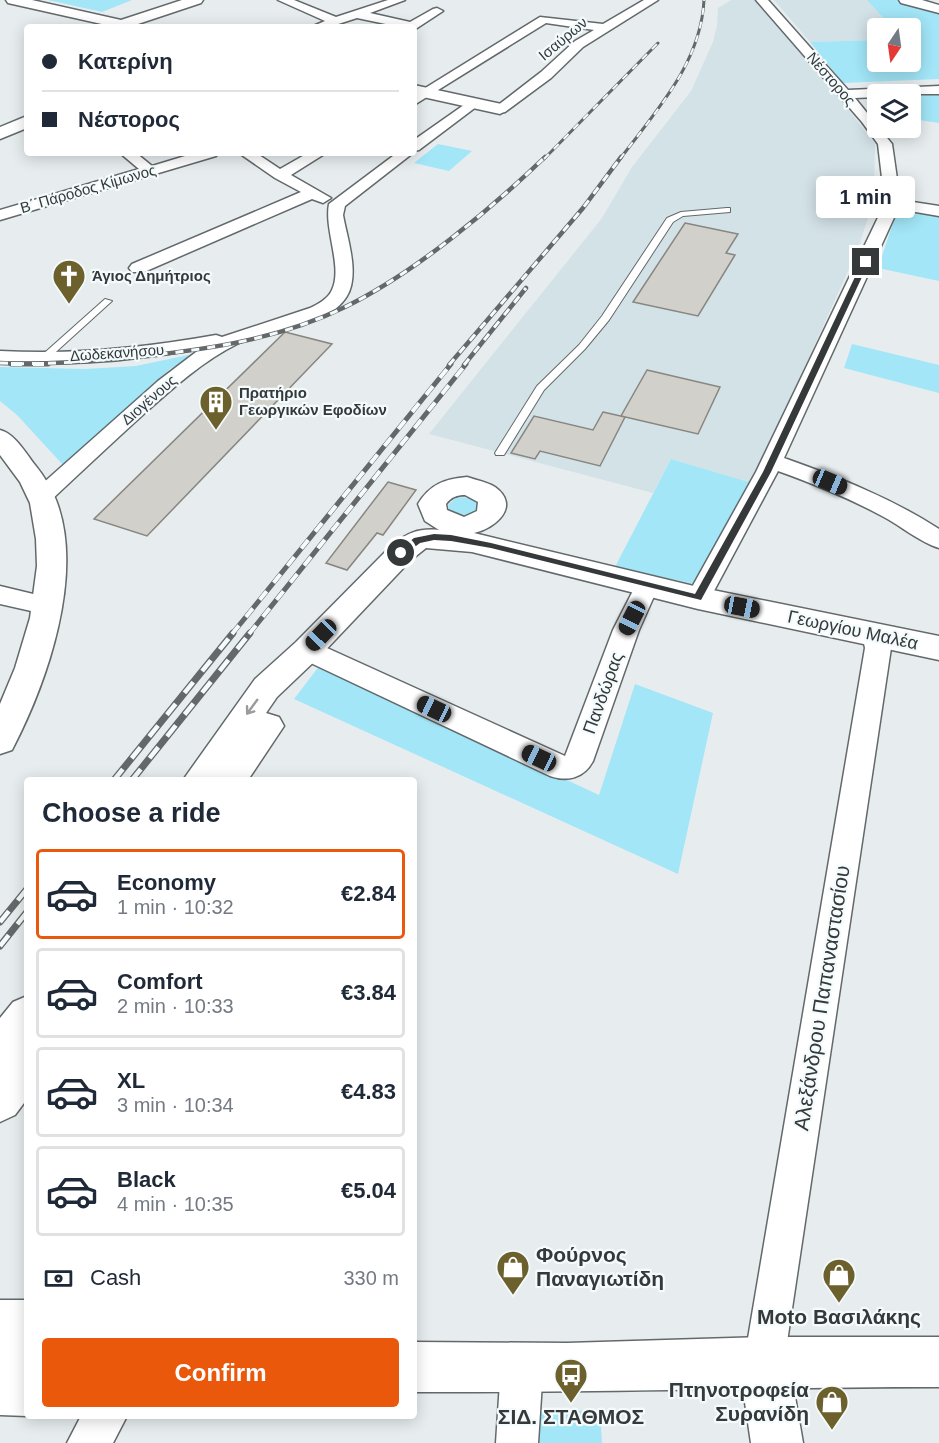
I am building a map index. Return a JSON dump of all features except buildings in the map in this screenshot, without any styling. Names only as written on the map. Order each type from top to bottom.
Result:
[{"type":"street","points":[[18,0],[120,24]]},
{"type":"street","points":[[133,24],[196,0]]},
{"type":"street","points":[[284,0],[336,21]]},
{"type":"street","points":[[326,24],[399,0]]},
{"type":"street","name":"Ισαύρων","points":[[500,110],[546,75],[579,44],[603,27],[652,0]]},
{"type":"street","name":"Νέστορος","points":[[762,0],[885,144],[893,203]]},
{"type":"street","points":[[906,0],[939,9]]},
{"type":"street","points":[[414,24],[437,11]]},
{"type":"street","points":[[357,14],[402,24]]},
{"type":"street","points":[[418,95],[544,19],[603,27]]},
{"type":"street","points":[[843,94],[939,90]]},
{"type":"street","points":[[418,95],[500,110]]},
{"type":"street","points":[[417,145],[471,104]]},
{"type":"street","points":[[0,134],[24,122]]},
{"type":"street","points":[[131,156],[150,171]]},
{"type":"street","name":"Β΄ Πάροδος Κίμωνος","points":[[0,215],[17,208],[201,156]]},
{"type":"street","points":[[250,156],[279,175],[337,204],[402,156]]},
{"type":"street","points":[[279,175],[314,156]]},
{"type":"street","points":[[138,268],[312,193]]},
{"type":"street","points":[[0,199],[17,208]]},
{"type":"street","points":[[698,598],[772,461],[893,203],[936,207]]},
{"type":"street","name":"Διογένους","points":[[41,497],[172,378],[197,359],[232,339],[307,315],[327,306],[340,294],[344,281],[335,215],[337,204]]},
{"type":"street","name":"Δωδεκανήσου","points":[[0,357],[95,357],[160,351],[232,339]]},
{"type":"street","points":[[0,438],[41,497],[48,522],[52,558],[49,606],[37,652],[0,741]]},
{"type":"street","points":[[772,461],[881,504],[939,540]]},
{"type":"street","points":[[446,529],[433,511],[432,504],[435,497],[446,489],[467,486],[487,493],[492,499],[494,506],[484,530]]},
{"type":"street","name":"Γεωργίου Μαλέα","points":[[202,777],[266,688],[307,650],[409,546],[446,529],[484,530],[647,585],[698,598],[939,648]]},
{"type":"street","name":"Πανδώρας","points":[[307,650],[560,768],[572,767],[579,761],[626,630],[647,585]]},
{"type":"street","points":[[0,595],[49,606]]},
{"type":"street","name":"Αλεξάνδρου Παπαναστασίου","points":[[764,1362],[878,648],[875,634]]},
{"type":"street","points":[[231,777],[288,696],[307,650]]},
{"type":"street","points":[[0,1052],[24,1020]]},
{"type":"street","points":[[0,1100],[24,1068]]},
{"type":"street","points":[[0,1325],[24,1325]]},
{"type":"street","points":[[0,1360],[24,1361]]},
{"type":"street","points":[[417,1367],[567,1368],[764,1362],[939,1362]]},
{"type":"street","points":[[764,1362],[777,1443]]},
{"type":"street","points":[[518,1443],[522,1367]]},
{"type":"street","points":[[0,1390],[24,1391]]},
{"type":"street","points":[[88,1443],[104,1419]]},
{"type":"lane","points":[[500,453],[540,388],[582,347],[606,318],[670,220],[681,214],[727,210]]},
{"type":"lane","points":[[44,358],[108,301]]},
{"type":"shaded area","points":[[48,0],[132,0],[102,12]]},
{"type":"shaded area","points":[[731,0],[756,0],[838,96],[867,134],[867,138],[870,138],[875,144],[874,199],[858,249],[752,483],[671,459],[653,493],[429,434],[602,218],[632,167],[691,91],[713,42],[718,8]]},
{"type":"shaded area","points":[[774,0],[868,0],[884,18],[867,18],[867,40],[810,42]]},
{"type":"shaded area","points":[[867,0],[896,0],[939,12],[939,79],[843,83],[810,42],[867,40],[867,72],[921,72],[921,18],[884,18]]},
{"type":"shaded area","points":[[921,93],[939,93],[939,123],[921,120]]},
{"type":"shaded area","points":[[438,144],[472,151],[449,171],[414,163]]},
{"type":"shaded area","points":[[918,209],[939,214],[939,281],[878,268],[896,214]]},
{"type":"shaded area","points":[[852,344],[939,365],[939,393],[844,368]]},
{"type":"shaded area","points":[[198,353],[170,369],[64,466],[17,415],[0,401],[0,367],[85,369],[136,366]]},
{"type":"shaded area","points":[[671,459],[752,483],[695,584],[615,567]]},
{"type":"shaded area","points":[[457,497],[471,498],[478,503],[478,509],[469,515],[450,512],[448,505]]},
{"type":"shaded area","points":[[320,665],[599,795],[635,684],[713,713],[678,874],[294,699]]},
{"type":"shaded area","points":[[531,1410],[600,1411],[602,1443],[530,1443]]},
{"type":"railway","points":[[620,159],[662,104],[686,65],[695,45],[704,0]]},
{"type":"railway","points":[[544,159],[658,43]]},
{"type":"railway","points":[[31,364],[123,358],[208,348],[264,336],[319,319],[371,293],[424,259],[500,198],[545,157]]},
{"type":"railway","points":[[449,365],[583,208],[621,157]]},
{"type":"railway","points":[[464,365],[526,288]]},
{"type":"railway","points":[[0,363],[31,364]]},
{"type":"railway","points":[[11,364],[31,364]]},
{"type":"railway","points":[[31,364],[48,364]]},
{"type":"railway","points":[[232,634],[451,364]]},
{"type":"railway","points":[[249,634],[466,364]]},
{"type":"railway","points":[[116,777],[233,633]]},
{"type":"railway","points":[[134,777],[250,633]]},
{"type":"railway","points":[[0,922],[24,893]]},
{"type":"railway","points":[[0,946],[24,916]]},
{"type":"place","name":"Άγιος Δημήτριος","points":[[69,305]]},
{"type":"place","name":"Πρατήριο Γεωργικών Εφοδίων","points":[[216,431]]},
{"type":"place","name":"Φούρνος Παναγιωτίδη","points":[[513,1296]]},
{"type":"place","name":"Moto Bασιλάκης","points":[[839,1304]]},
{"type":"place","name":"ΣΙΔ. ΣΤΑΘΜΟΣ","points":[[571,1404]]},
{"type":"place","name":"Πτηνοτροφεία Συρανίδη","points":[[832,1431]]},
{"type":"route","points":[[401,553],[417,540],[434,537],[451,538],[491,545],[698,598],[767,472],[866,262]]}]
